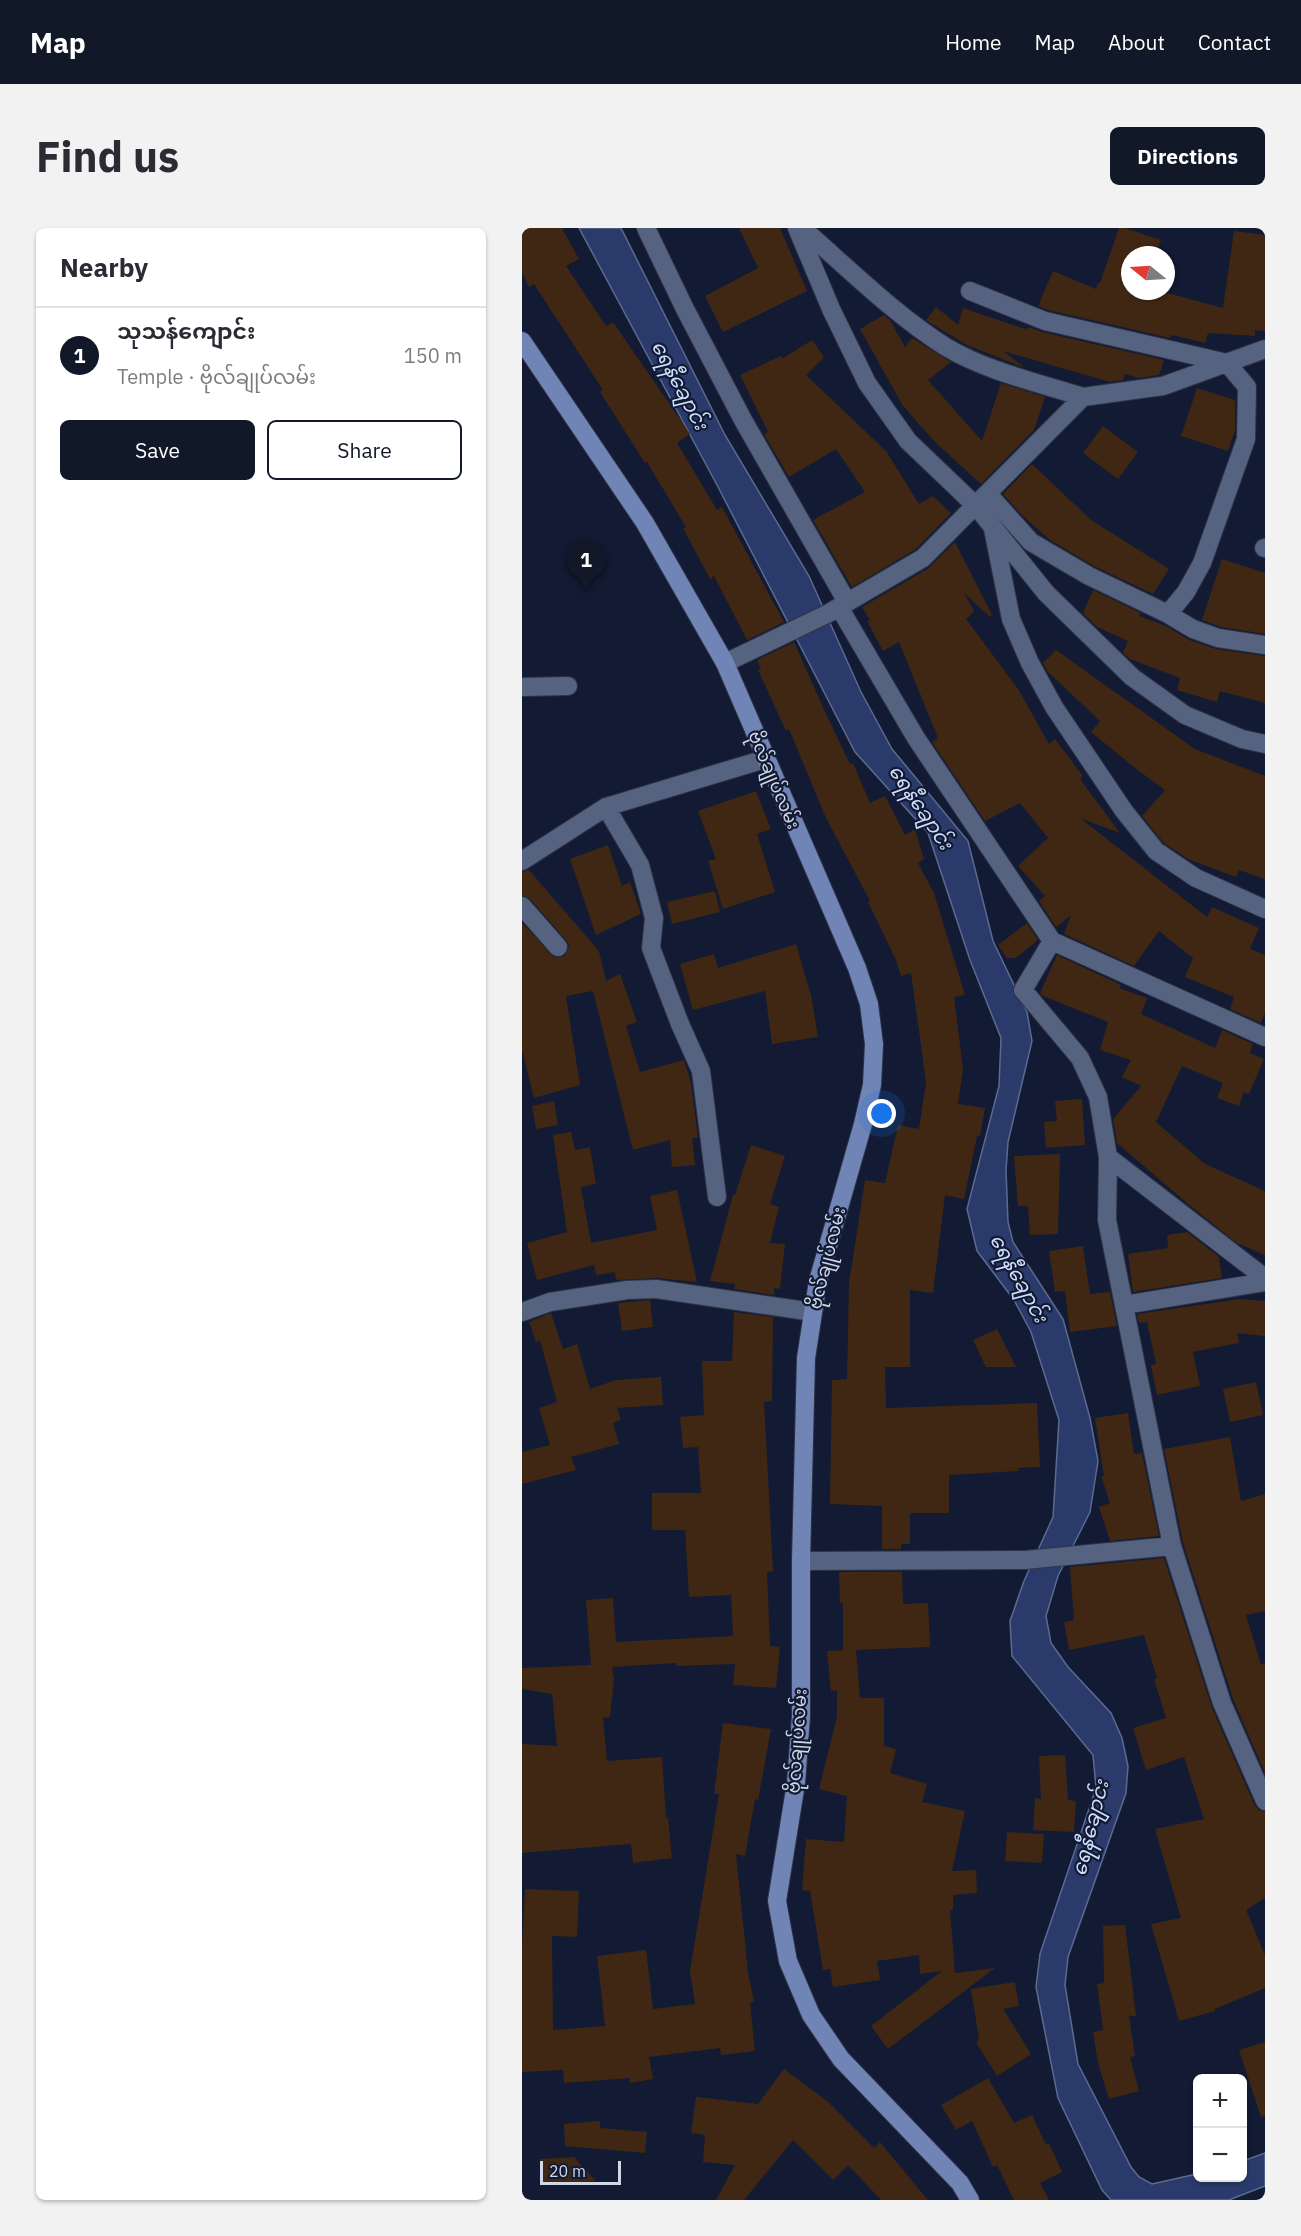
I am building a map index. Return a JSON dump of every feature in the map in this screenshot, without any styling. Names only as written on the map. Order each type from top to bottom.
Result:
[{"type":"main road","name":"ဗိုလ်‌ချုပ်‌လမ်း","points":[[522,341],[645,523],[725,663],[856,968],[869,1004],[874,1044],[872,1085],[818,1281],[806,1358],[801,1561],[801,1727],[796,1783],[777,1901],[788,1961],[811,2015],[842,2059],[960,2183],[970,2200]]},
{"type":"street","points":[[646,228],[685,309],[838,607],[916,738],[1052,941],[1265,1037]]},
{"type":"street","points":[[797,228],[831,309],[867,383],[908,441],[1031,542],[1089,576],[1168,614],[1193,629],[1218,638],[1265,645]]},
{"type":"street","points":[[802,228],[911,322],[948,348],[993,368],[1083,397],[1163,386],[1265,349]]},
{"type":"street","points":[[970,291],[1045,321],[1227,363],[1247,387],[1246,439],[1202,563],[1186,592],[1168,614]]},
{"type":"street","points":[[725,663],[838,607],[923,558],[1083,397]]},
{"type":"street","points":[[982,500],[992,523],[1011,619],[1030,663],[1054,707],[1124,811],[1156,850],[1196,878],[1265,909]]},
{"type":"street","points":[[992,523],[1046,593],[1132,677],[1185,715],[1242,739],[1265,744]]},
{"type":"street","points":[[522,687],[568,686]]},
{"type":"street","points":[[522,861],[606,807],[765,759]]},
{"type":"street","points":[[606,807],[640,865],[654,918],[651,948],[701,1071],[717,1197]]},
{"type":"street","points":[[522,906],[558,947]]},
{"type":"street","points":[[1052,941],[1023,990],[1080,1058],[1098,1097],[1108,1157],[1107,1220],[1172,1546],[1222,1703],[1265,1801]]},
{"type":"street","points":[[1108,1157],[1265,1280]]},
{"type":"street","points":[[1124,1305],[1265,1280]]},
{"type":"street","points":[[522,1312],[550,1302],[627,1290],[656,1289],[813,1312]]},
{"type":"street","points":[[801,1561],[1025,1560],[1172,1546]]},
{"type":"water","name":"ရေနီချောင်း","points":[[579,228],[621,228],[725,435],[809,576],[861,692],[892,749],[968,841],[993,941],[1027,1012],[1032,1041],[1008,1142],[1006,1170],[1008,1222],[1013,1242],[1063,1319],[1090,1418],[1098,1461],[1090,1512],[1058,1576],[1046,1616],[1051,1643],[1068,1667],[1111,1713],[1122,1738],[1128,1766],[1126,1793],[1068,1957],[1065,1985],[1078,2064],[1131,2167],[1139,2177],[1152,2184],[1193,2175],[1193,2182],[1247,2182],[1247,2160],[1265,2153],[1265,2186],[1229,2200],[1111,2200],[1102,2190],[1058,2098],[1036,1987],[1040,1954],[1096,1788],[1093,1755],[1012,1656],[1010,1621],[1024,1581],[1053,1517],[1059,1420],[1031,1332],[1014,1300],[977,1251],[967,1209],[999,1086],[1001,1038],[970,960],[928,833],[855,752],[717,485]]},
{"type":"building","points":[[522,228],[562,228],[579,259],[566,266],[606,326],[613,322],[690,434],[677,443],[717,510],[722,507],[784,622],[747,640],[714,576],[710,579],[683,528],[686,527],[647,462],[645,463],[600,392],[603,390],[534,284],[529,287],[522,273]]},
{"type":"building","points":[[739,228],[780,228],[807,291],[723,332],[705,296],[758,268]]},
{"type":"building","points":[[1119,228],[1125,228],[1161,240],[1159,246],[1121,246],[1121,300],[1175,300],[1175,295],[1223,308],[1234,231],[1265,235],[1265,331],[1255,330],[1255,336],[1208,333],[1205,343],[1172,335],[1170,338],[1038,306],[1053,271],[1096,289]]},
{"type":"building","points":[[936,307],[958,325],[963,308],[1025,329],[1029,327],[1164,360],[1159,375],[1139,378],[1125,374],[1123,380],[1110,382],[1003,351],[1025,368],[967,345],[926,320]]},
{"type":"building","points":[[884,315],[890,320],[905,347],[912,338],[951,362],[928,380],[982,441],[1001,383],[1045,397],[1034,430],[981,484],[936,443],[903,406],[860,329]]},
{"type":"building","points":[[812,340],[824,357],[806,375],[886,451],[919,504],[933,496],[951,513],[916,549],[852,587],[813,520],[865,492],[836,449],[789,477],[764,434],[768,432],[740,375],[781,356],[782,359]]},
{"type":"building","points":[[1197,388],[1235,400],[1235,430],[1228,451],[1181,436]]},
{"type":"building","points":[[1103,426],[1138,452],[1118,479],[1083,453]]},
{"type":"building","points":[[1032,464],[1091,520],[1169,569],[1153,594],[1094,566],[1050,540],[1022,515],[1003,494]]},
{"type":"building","points":[[955,542],[992,615],[990,617],[964,593],[974,611],[966,619],[1018,689],[1049,744],[1055,739],[1083,776],[1080,779],[1120,833],[1080,818],[1207,917],[1212,907],[1259,928],[1250,949],[1265,955],[1265,1012],[1261,1023],[1230,1009],[1234,997],[1185,977],[1193,958],[1159,931],[1134,966],[1064,934],[1071,915],[1056,927],[1039,901],[1045,896],[1018,866],[1048,838],[1020,803],[985,821],[932,742],[938,738],[899,642],[883,651],[862,607],[929,568]]},
{"type":"building","points":[[1222,559],[1265,573],[1265,634],[1221,627],[1202,620]]},
{"type":"building","points":[[1093,590],[1141,613],[1139,616],[1166,626],[1189,640],[1216,649],[1265,656],[1265,703],[1220,691],[1217,702],[1177,690],[1180,678],[1130,659],[1123,653],[1128,641],[1097,627],[1083,613]]},
{"type":"building","points":[[794,642],[825,712],[850,764],[853,763],[870,803],[885,796],[905,835],[915,829],[924,859],[918,863],[934,893],[965,995],[954,997],[963,1069],[958,1104],[985,1108],[964,1199],[945,1195],[933,1293],[910,1290],[910,1367],[885,1367],[886,1408],[1037,1403],[1040,1467],[1018,1468],[1019,1471],[949,1475],[949,1513],[910,1513],[910,1544],[901,1544],[901,1549],[882,1549],[882,1506],[830,1504],[832,1380],[847,1379],[849,1283],[865,1180],[885,1183],[898,1125],[919,1129],[926,1082],[911,973],[901,976],[896,960],[868,902],[870,901],[826,818],[789,729],[786,731],[758,670],[761,669],[757,660]]},
{"type":"building","points":[[1056,650],[1195,749],[1265,776],[1265,879],[1239,870],[1236,877],[1188,859],[1164,843],[1142,816],[1165,790],[1091,732],[1100,721],[1047,671],[1043,663]]},
{"type":"building","points":[[756,791],[771,829],[757,834],[775,892],[723,909],[708,861],[716,859],[698,811]]},
{"type":"building","points":[[608,845],[622,886],[630,882],[641,914],[596,935],[570,859]]},
{"type":"building","points":[[529,870],[599,951],[606,981],[620,974],[637,1022],[626,1026],[640,1072],[684,1060],[691,1083],[698,1138],[692,1138],[695,1165],[672,1167],[670,1140],[633,1150],[593,991],[566,996],[580,1085],[534,1098],[522,1050],[522,923],[554,957],[565,956],[569,945],[530,899],[522,895],[522,872]]},
{"type":"building","points":[[715,891],[720,912],[672,924],[667,902]]},
{"type":"building","points":[[1027,923],[1038,940],[1016,958],[1007,958],[998,945]]},
{"type":"building","points":[[796,944],[811,995],[818,1037],[772,1044],[765,991],[693,1010],[680,964],[714,954],[718,968]]},
{"type":"building","points":[[1057,955],[1121,985],[1119,988],[1147,998],[1141,1014],[1215,1048],[1222,1030],[1253,1044],[1250,1053],[1264,1059],[1249,1094],[1244,1092],[1239,1106],[1217,1098],[1223,1083],[1182,1066],[1156,1122],[1205,1164],[1265,1191],[1265,1255],[1237,1243],[1117,1143],[1113,1119],[1141,1086],[1122,1077],[1131,1060],[1100,1050],[1108,1022],[1040,993]]},
{"type":"building","points":[[1082,1099],[1085,1145],[1046,1148],[1044,1122],[1057,1121],[1055,1101]]},
{"type":"building","points":[[554,1101],[558,1125],[536,1129],[532,1106]]},
{"type":"building","points":[[571,1132],[575,1150],[590,1147],[596,1184],[581,1187],[591,1243],[657,1230],[650,1196],[677,1190],[697,1282],[656,1278],[616,1280],[615,1272],[596,1275],[594,1265],[537,1280],[527,1243],[567,1232],[553,1135]]},
{"type":"building","points":[[751,1145],[785,1156],[770,1204],[779,1207],[770,1243],[785,1244],[780,1289],[774,1288],[774,1295],[734,1289],[735,1284],[710,1281],[733,1195],[735,1195]]},
{"type":"building","points":[[1060,1154],[1058,1234],[1030,1235],[1028,1206],[1018,1206],[1014,1156]]},
{"type":"building","points":[[1187,1232],[1219,1257],[1222,1278],[1133,1292],[1128,1254],[1168,1248],[1167,1235]]},
{"type":"building","points":[[1083,1246],[1090,1294],[1110,1292],[1117,1326],[1070,1332],[1065,1291],[1055,1292],[1049,1251]]},
{"type":"building","points":[[1240,1299],[1265,1301],[1265,1336],[1237,1333],[1239,1343],[1193,1352],[1200,1386],[1157,1395],[1151,1365],[1156,1364],[1147,1322],[1139,1323],[1137,1314]]},
{"type":"building","points":[[650,1300],[653,1327],[622,1331],[618,1303]]},
{"type":"building","points":[[734,1312],[773,1317],[772,1401],[764,1402],[773,1571],[767,1572],[770,1646],[780,1647],[776,1688],[733,1685],[735,1664],[676,1666],[676,1663],[612,1667],[614,1679],[610,1717],[603,1718],[607,1761],[662,1757],[666,1818],[668,1818],[672,1858],[633,1863],[631,1844],[522,1853],[522,1744],[557,1746],[552,1694],[522,1689],[522,1668],[591,1665],[586,1600],[613,1598],[616,1642],[733,1636],[731,1595],[689,1597],[685,1530],[652,1530],[652,1493],[701,1493],[698,1447],[683,1448],[680,1417],[704,1415],[702,1361],[732,1361]]},
{"type":"building","points":[[551,1313],[563,1349],[577,1344],[590,1389],[616,1380],[661,1377],[663,1405],[617,1408],[621,1420],[613,1423],[619,1444],[571,1457],[576,1470],[522,1484],[522,1452],[550,1445],[539,1408],[557,1402],[540,1340],[536,1342],[529,1322]]},
{"type":"building","points":[[997,1329],[1016,1367],[986,1367],[973,1340]]},
{"type":"building","points":[[1256,1382],[1263,1415],[1230,1422],[1223,1389]]},
{"type":"building","points":[[1128,1413],[1134,1454],[1142,1453],[1159,1536],[1110,1541],[1099,1507],[1110,1503],[1101,1476],[1104,1476],[1095,1418]]},
{"type":"building","points":[[1230,1437],[1241,1501],[1265,1494],[1265,1611],[1246,1615],[1261,1665],[1265,1663],[1265,1773],[1233,1699],[1183,1543],[1164,1449]]},
{"type":"building","points":[[1164,1558],[1212,1708],[1255,1806],[1265,1812],[1265,1898],[1246,1910],[1265,1955],[1265,1988],[1215,2009],[1215,2011],[1179,2021],[1151,1924],[1181,1918],[1155,1829],[1204,1819],[1184,1757],[1146,1770],[1133,1728],[1166,1718],[1144,1635],[1069,1650],[1064,1622],[1074,1620],[1070,1567]]},
{"type":"building","points":[[839,1572],[902,1572],[903,1604],[928,1603],[930,1647],[856,1650],[860,1698],[884,1698],[884,1746],[896,1749],[890,1773],[927,1784],[922,1802],[965,1811],[952,1871],[976,1870],[977,1893],[953,1895],[953,1910],[950,1910],[955,1973],[995,1968],[888,2049],[871,2026],[942,1971],[920,1974],[919,1955],[877,1961],[880,1980],[833,1987],[830,1969],[823,1970],[810,1891],[802,1890],[806,1839],[844,1842],[847,1796],[819,1789],[837,1717],[837,1690],[831,1691],[827,1651],[843,1650],[843,1603],[840,1603]]},
{"type":"building","points":[[723,1723],[771,1729],[745,1856],[736,1854],[748,1972],[754,2002],[750,2003],[755,2051],[721,2055],[720,2048],[649,2057],[653,2079],[630,2083],[630,2078],[564,2083],[563,2070],[522,2072],[522,1950],[525,1889],[579,1891],[577,1937],[552,1936],[553,2030],[605,2026],[597,1956],[646,1950],[653,2009],[695,2004],[690,1971],[719,1794],[714,1794]]},
{"type":"building","points":[[1065,1755],[1068,1800],[1076,1801],[1074,1832],[1033,1830],[1035,1798],[1041,1799],[1039,1756]]},
{"type":"building","points":[[1007,1832],[1044,1834],[1042,1863],[1005,1861]]},
{"type":"building","points":[[1125,1925],[1136,2016],[1129,2016],[1135,2056],[1130,2057],[1139,2091],[1109,2099],[1098,2063],[1093,2032],[1103,2030],[1097,1984],[1104,1983],[1103,1926]]},
{"type":"building","points":[[1015,1982],[1019,2006],[1003,2009],[1031,2054],[997,2076],[976,2042],[979,2039],[971,1989]]},
{"type":"building","points":[[1265,2042],[1265,2116],[1261,2117],[1239,2050]]},
{"type":"building","points":[[784,2069],[827,2101],[874,2148],[880,2142],[928,2200],[881,2200],[848,2165],[833,2180],[793,2140],[744,2200],[716,2200],[735,2165],[703,2162],[705,2135],[691,2133],[696,2097],[758,2104]]},
{"type":"building","points":[[988,2078],[1014,2123],[1032,2115],[1046,2145],[1049,2143],[1062,2172],[1040,2183],[1049,2200],[1014,2200],[997,2165],[993,2167],[972,2121],[956,2130],[941,2105]]},
{"type":"building","points":[[600,2121],[600,2128],[647,2132],[645,2153],[565,2146],[564,2124]]},
{"type":"building","points":[[574,2157],[596,2181],[541,2185],[540,2159]]},
{"type":"place","name":"သုသန်ကျောင်း","points":[[586,590]]}]
